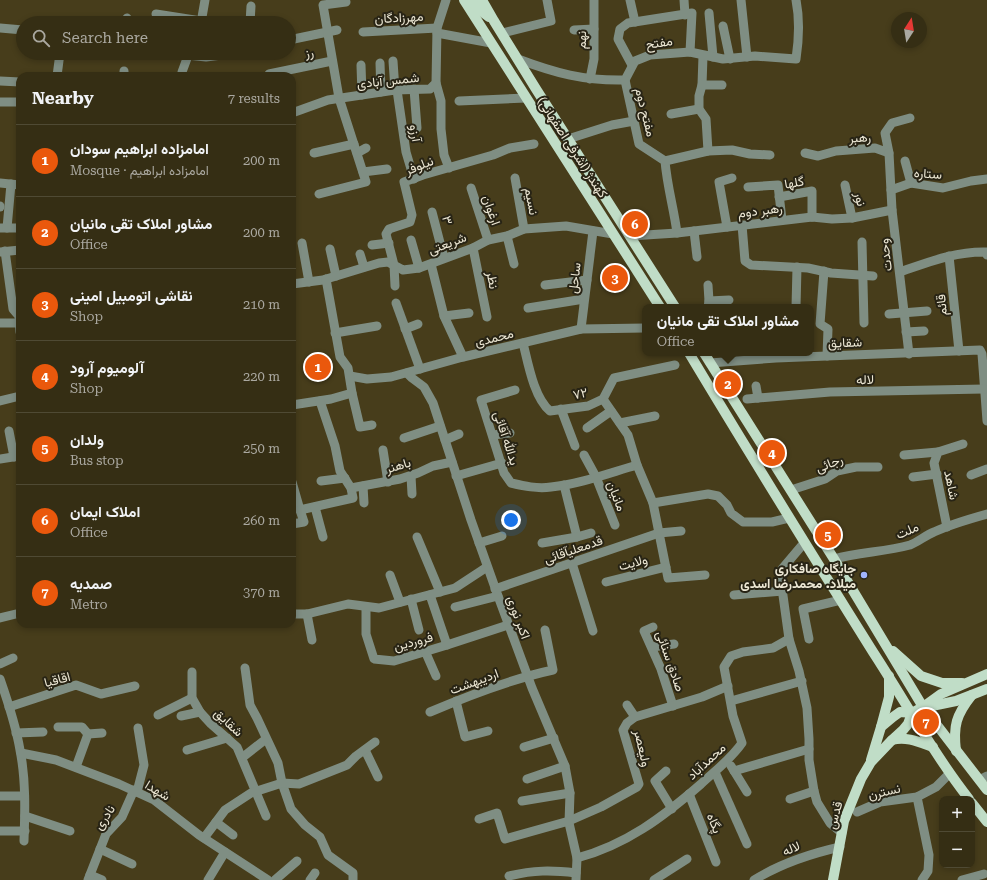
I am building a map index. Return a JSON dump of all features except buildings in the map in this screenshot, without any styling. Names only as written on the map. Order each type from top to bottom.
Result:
[{"type":"main road","name":"کهندژ (اشرفی اصفهانی)","points":[[464,0],[658,304]]},
{"type":"main road","points":[[472,0],[477,8],[494,21]]},
{"type":"main road","name":"کهندژ (اشرفی اصفهانی)","points":[[482,0],[568,140],[673,304]]},
{"type":"main road","points":[[691,356],[804,543],[889,676],[949,774],[967,796]]},
{"type":"main road","points":[[706,356],[834,559],[923,707],[956,751],[983,778],[987,790]]},
{"type":"main road","points":[[884,643],[921,676],[942,683],[964,683]]},
{"type":"main road","points":[[881,727],[900,712],[912,713],[923,707],[940,694],[987,674]]},
{"type":"main road","points":[[871,762],[889,697],[889,676]]},
{"type":"main road","points":[[923,707],[956,701],[987,689]]},
{"type":"main road","points":[[956,751],[954,733],[960,712],[972,695]]},
{"type":"main road","points":[[871,762],[906,727],[912,713]]},
{"type":"main road","points":[[891,741],[900,738],[918,741],[933,747]]},
{"type":"main road","name":"قدس","points":[[833,880],[844,821],[853,796],[871,762]]},
{"type":"main road","points":[[975,807],[987,822]]},
{"type":"street","name":"شمس آبادی","points":[[296,112],[328,100],[339,98],[396,90],[430,88],[436,83],[437,31],[446,0]]},
{"type":"street","points":[[502,33],[551,21],[547,0]]},
{"type":"street","name":"نهم","points":[[590,79],[594,59],[594,0]]},
{"type":"street","points":[[630,0],[635,22]]},
{"type":"street","points":[[684,0],[685,15]]},
{"type":"street","points":[[741,0],[747,57]]},
{"type":"street","name":"مفتح","points":[[632,65],[635,61],[650,55],[690,52],[703,56],[723,59],[755,56],[796,59],[799,38],[798,10],[796,0]]},
{"type":"street","points":[[202,16],[203,1]]},
{"type":"street","points":[[319,194],[366,182],[339,98],[323,5],[346,2]]},
{"type":"street","points":[[250,16],[251,6]]},
{"type":"street","points":[[518,59],[546,70],[568,75],[602,81],[625,80],[632,65],[618,39],[620,29],[628,23],[692,13],[690,52]]},
{"type":"street","points":[[709,13],[713,58]]},
{"type":"street","points":[[156,14],[167,16]]},
{"type":"street","points":[[723,26],[730,58]]},
{"type":"street","points":[[0,28],[16,29]]},
{"type":"street","points":[[574,30],[594,29]]},
{"type":"street","points":[[296,39],[337,30]]},
{"type":"street","name":"مهرزادگان","points":[[363,32],[437,31]]},
{"type":"street","points":[[437,31],[491,43]]},
{"type":"street","points":[[703,56],[699,109],[706,119],[708,151]]},
{"type":"street","points":[[58,72],[59,60]]},
{"type":"street","points":[[182,72],[186,60]]},
{"type":"street","name":"رز","points":[[278,72],[332,61]]},
{"type":"street","name":"آرزو","points":[[393,61],[406,152],[414,178]]},
{"type":"street","points":[[380,63],[381,92]]},
{"type":"street","points":[[361,65],[362,95]]},
{"type":"street","name":"مفتح دوم","points":[[625,80],[639,144],[665,161]]},
{"type":"street","points":[[0,81],[16,82]]},
{"type":"street","points":[[436,83],[441,101],[441,129],[444,155],[448,168]]},
{"type":"street","points":[[702,85],[722,84]]},
{"type":"street","points":[[414,89],[417,128]]},
{"type":"street","points":[[459,101],[526,98]]},
{"type":"street","points":[[0,102],[16,102]]},
{"type":"street","points":[[671,114],[699,109]]},
{"type":"street","name":"رهبر","points":[[889,153],[885,133],[892,123],[910,118]]},
{"type":"street","points":[[568,140],[612,125],[634,121]]},
{"type":"street","points":[[314,153],[354,144]]},
{"type":"street","name":"نیلوفر","points":[[394,286],[394,265],[386,234],[389,229],[410,222],[412,215],[404,182],[493,155],[510,148],[534,144]]},
{"type":"street","points":[[357,153],[366,148]]},
{"type":"street","name":"رهبر","points":[[805,153],[818,156],[836,151],[875,148],[889,153]]},
{"type":"street","points":[[677,233],[666,176],[665,161],[708,151],[732,150],[750,154],[770,155]]},
{"type":"street","name":"وحدت","points":[[889,153],[892,210],[909,354]]},
{"type":"street","points":[[906,161],[912,183]]},
{"type":"street","points":[[363,172],[387,169]]},
{"type":"street","name":"نسیم","points":[[515,178],[524,229]]},
{"type":"street","points":[[727,227],[719,182],[732,178]]},
{"type":"street","name":"ستاره","points":[[891,190],[912,183],[943,188],[971,181],[987,179]]},
{"type":"street","points":[[0,183],[16,185],[4,228],[16,228]]},
{"type":"street","points":[[748,187],[778,185],[782,220]]},
{"type":"street","name":"نور","points":[[844,185],[852,218]]},
{"type":"street","name":"ارغوان","points":[[471,188],[488,240]]},
{"type":"street","name":"گلها","points":[[779,198],[812,191],[812,217]]},
{"type":"street","name":"رهبر دوم","points":[[630,236],[677,233],[812,217],[832,219],[852,218],[892,210]]},
{"type":"street","name":"۳","points":[[432,212],[444,258]]},
{"type":"street","points":[[742,225],[745,261],[751,265],[797,267],[873,276]]},
{"type":"street","name":"شریعتی","points":[[296,284],[331,277],[364,267],[388,262],[403,270],[419,268],[473,248],[488,240],[507,236],[524,229],[566,226],[613,234]]},
{"type":"street","name":"ساحل","points":[[581,329],[593,230]]},
{"type":"street","points":[[694,231],[697,257]]},
{"type":"street","points":[[507,236],[514,264]]},
{"type":"street","points":[[411,240],[419,268]]},
{"type":"street","points":[[862,242],[864,323]]},
{"type":"street","points":[[302,243],[309,282]]},
{"type":"street","points":[[372,245],[389,243]]},
{"type":"street","name":"نظر","points":[[473,248],[487,318]]},
{"type":"street","points":[[330,249],[336,333],[340,357],[348,368],[360,427],[372,425]]},
{"type":"street","points":[[16,250],[2,252],[13,309],[16,312]]},
{"type":"street","points":[[900,272],[949,256],[970,251],[987,252],[987,255]]},
{"type":"street","points":[[360,254],[364,267]]},
{"type":"street","name":"قائم","points":[[949,256],[959,351]]},
{"type":"street","points":[[431,264],[444,316],[464,358]]},
{"type":"street","points":[[796,304],[797,267]]},
{"type":"street","points":[[824,271],[820,324],[828,329],[827,356]]},
{"type":"street","points":[[545,285],[587,280]]},
{"type":"street","points":[[708,285],[708,304],[729,300]]},
{"type":"street","points":[[528,308],[584,299]]},
{"type":"street","points":[[396,303],[420,369]]},
{"type":"street","points":[[889,314],[927,311]]},
{"type":"street","points":[[444,316],[469,313]]},
{"type":"street","points":[[0,323],[16,326]]},
{"type":"street","points":[[405,329],[418,324]]},
{"type":"street","points":[[336,333],[377,326]]},
{"type":"street","name":"محمدی","points":[[350,376],[367,379],[391,377],[523,342],[581,329],[642,328]]},
{"type":"street","points":[[906,332],[924,331]]},
{"type":"street","name":"۷۲","points":[[523,342],[532,379],[544,406],[550,411],[588,406],[603,399],[614,378],[675,365]]},
{"type":"street","name":"شقایق","points":[[710,363],[827,356],[909,354],[980,350],[982,354],[984,389]]},
{"type":"street","name":"اکبر نوری","points":[[407,373],[424,387],[433,403],[496,593],[527,676],[565,766],[570,793],[569,821],[577,858],[576,876]]},
{"type":"street","points":[[756,386],[758,398]]},
{"type":"street","points":[[984,389],[987,421]]},
{"type":"street","name":"لاله","points":[[747,399],[830,392],[984,389]]},
{"type":"street","name":"یدالله آقائی","points":[[515,390],[481,400],[504,473],[511,483],[528,487],[550,488],[637,465]]},
{"type":"street","points":[[296,404],[331,399],[352,393]]},
{"type":"street","points":[[0,400],[16,397]]},
{"type":"street","points":[[603,399],[628,435],[637,465],[653,503],[668,578],[705,575]]},
{"type":"street","points":[[300,510],[352,498],[351,488],[340,471],[335,446],[320,401]]},
{"type":"street","points":[[561,409],[575,446]]},
{"type":"street","points":[[587,428],[611,411]]},
{"type":"street","points":[[620,423],[655,416]]},
{"type":"street","points":[[404,438],[440,426]]},
{"type":"street","points":[[9,431],[16,453]]},
{"type":"street","points":[[492,435],[510,433]]},
{"type":"street","points":[[445,440],[459,434]]},
{"type":"street","points":[[904,455],[938,452],[963,444]]},
{"type":"street","points":[[383,450],[388,482]]},
{"type":"street","name":"شاهد","points":[[938,452],[934,463],[947,526]]},
{"type":"street","name":"مانیان","points":[[584,455],[596,477],[614,525]]},
{"type":"street","points":[[0,459],[16,456]]},
{"type":"street","name":"باهنر","points":[[351,488],[388,482],[411,476],[433,466],[452,462]]},
{"type":"street","points":[[456,476],[502,463]]},
{"type":"street","name":"رجائی","points":[[791,490],[825,479],[837,471],[856,467],[878,467]]},
{"type":"street","points":[[971,475],[987,469]]},
{"type":"street","points":[[912,476],[937,474]]},
{"type":"street","points":[[411,476],[412,494]]},
{"type":"street","points":[[321,481],[345,478]]},
{"type":"street","points":[[564,485],[577,537]]},
{"type":"street","points":[[363,486],[364,503]]},
{"type":"street","points":[[653,503],[708,494],[718,496],[727,505],[731,513],[743,522],[772,522],[789,518]]},
{"type":"street","points":[[296,496],[304,522],[296,523]]},
{"type":"street","points":[[315,507],[323,537]]},
{"type":"street","name":"ملت","points":[[834,559],[890,550],[912,544],[947,526],[987,514]]},
{"type":"street","name":"قدمعلیآقائی","points":[[455,607],[496,593],[572,563],[659,533],[681,531]]},
{"type":"street","points":[[542,543],[591,533]]},
{"type":"street","points":[[479,543],[502,536]]},
{"type":"street","points":[[417,538],[440,592]]},
{"type":"street","points":[[804,543],[782,569],[788,638],[800,671],[807,708],[809,760],[817,802],[830,823],[842,833]]},
{"type":"street","points":[[572,563],[593,631]]},
{"type":"street","points":[[296,614],[307,614],[348,604],[379,608],[455,588],[487,567]]},
{"type":"street","name":"ولایت","points":[[606,582],[666,567]]},
{"type":"street","points":[[390,575],[400,602]]},
{"type":"street","points":[[734,595],[783,591]]},
{"type":"street","points":[[430,595],[447,645]]},
{"type":"street","points":[[411,599],[419,630]]},
{"type":"street","points":[[809,638],[803,610],[841,600]]},
{"type":"street","name":"فروردین","points":[[366,607],[366,634],[374,659],[394,660],[447,645],[508,625]]},
{"type":"street","points":[[0,618],[16,614]]},
{"type":"street","points":[[307,614],[312,640]]},
{"type":"street","name":"صادق سنائی","points":[[653,627],[644,631],[661,669],[673,706]]},
{"type":"street","name":"اردیبهشت","points":[[430,712],[456,701],[527,676],[553,670],[545,630]]},
{"type":"street","name":"محمدآباد","points":[[577,858],[599,852],[634,835],[672,809],[727,760],[742,743],[733,716],[724,667],[731,656],[743,652],[772,648],[788,638]]},
{"type":"street","points":[[652,647],[674,644]]},
{"type":"street","points":[[425,651],[436,676]]},
{"type":"street","points":[[0,664],[13,658]]},
{"type":"street","points":[[245,668],[250,705],[278,763],[282,783],[291,809],[305,826],[320,837],[328,855],[354,873],[353,880]]},
{"type":"street","name":"شقایق","points":[[192,672],[192,698],[200,712],[237,746],[266,816]]},
{"type":"street","points":[[731,701],[802,682]]},
{"type":"street","points":[[1,685],[9,707],[21,753],[25,816],[24,842]]},
{"type":"street","name":"اقاقیا","points":[[9,707],[76,685],[101,694],[135,686]]},
{"type":"street","name":"ولیعصر","points":[[569,821],[601,807],[637,787],[639,784],[623,730],[627,723],[635,717],[702,697],[728,686]]},
{"type":"street","points":[[158,715],[192,698]]},
{"type":"street","points":[[456,701],[465,737],[488,731]]},
{"type":"street","points":[[627,705],[635,717]]},
{"type":"street","points":[[181,716],[200,712]]},
{"type":"street","points":[[58,727],[82,727],[88,734]]},
{"type":"street","name":"نادری","points":[[89,877],[106,834],[122,818],[135,791],[144,765],[138,728]]},
{"type":"street","points":[[16,733],[43,732]]},
{"type":"street","points":[[88,734],[102,733]]},
{"type":"street","points":[[76,767],[88,734]]},
{"type":"street","points":[[187,750],[227,738]]},
{"type":"street","points":[[524,747],[554,738]]},
{"type":"street","points":[[243,758],[266,739]]},
{"type":"street","points":[[204,838],[226,810],[255,791],[282,783],[299,784],[346,765],[375,742]]},
{"type":"street","points":[[734,771],[809,749]]},
{"type":"street","points":[[365,750],[378,777]]},
{"type":"street","name":"شهدا","points":[[21,753],[56,760],[76,767],[154,800],[204,838],[268,880]]},
{"type":"street","points":[[727,760],[747,792]]},
{"type":"street","points":[[527,779],[565,766]]},
{"type":"street","points":[[666,771],[655,781],[672,809]]},
{"type":"street","points":[[715,772],[747,844]]},
{"type":"street","name":"نسترن","points":[[857,812],[880,802],[917,797],[936,787],[949,774]]},
{"type":"street","points":[[790,799],[814,790]]},
{"type":"street","points":[[522,801],[570,793]]},
{"type":"street","name":"پگاه","points":[[689,794],[716,862]]},
{"type":"street","points":[[0,796],[24,796]]},
{"type":"street","name":"نسترن","points":[[917,797],[928,855],[928,871],[926,879]]},
{"type":"street","points":[[479,819],[497,813],[505,839],[569,821]]},
{"type":"street","points":[[25,816],[70,831]]},
{"type":"street","points":[[216,822],[233,835]]},
{"type":"street","points":[[0,831],[25,831]]},
{"type":"street","name":"لاله","points":[[754,880],[769,871],[812,853],[840,847]]},
{"type":"street","points":[[100,849],[132,864]]},
{"type":"street","points":[[208,880],[225,852]]},
{"type":"street","points":[[654,880],[687,859]]},
{"type":"street","points":[[275,880],[297,861]]},
{"type":"street","points":[[509,876],[528,871],[554,870],[576,876]]},
{"type":"street","points":[[962,880],[984,874]]},
{"type":"street","points":[[89,877],[102,880]]},
{"type":"place","name":"املاک ایمان","points":[[635,224]]},
{"type":"place","name":"نقاشی اتومبیل امینی","points":[[615,278]]},
{"type":"place","name":"امامزاده ابراهیم سودان","points":[[318,367]]},
{"type":"place","name":"مشاور املاک تقی مانیان","points":[[728,384]]},
{"type":"place","name":"آلومیوم آرود","points":[[772,453]]},
{"type":"place","name":"ولدان","points":[[828,535]]},
{"type":"place","name":"جایگاه صافکاری میلاد. محمدرضا اسدی","points":[[864,575]]},
{"type":"place","name":"صمدیه","points":[[926,722]]}]
